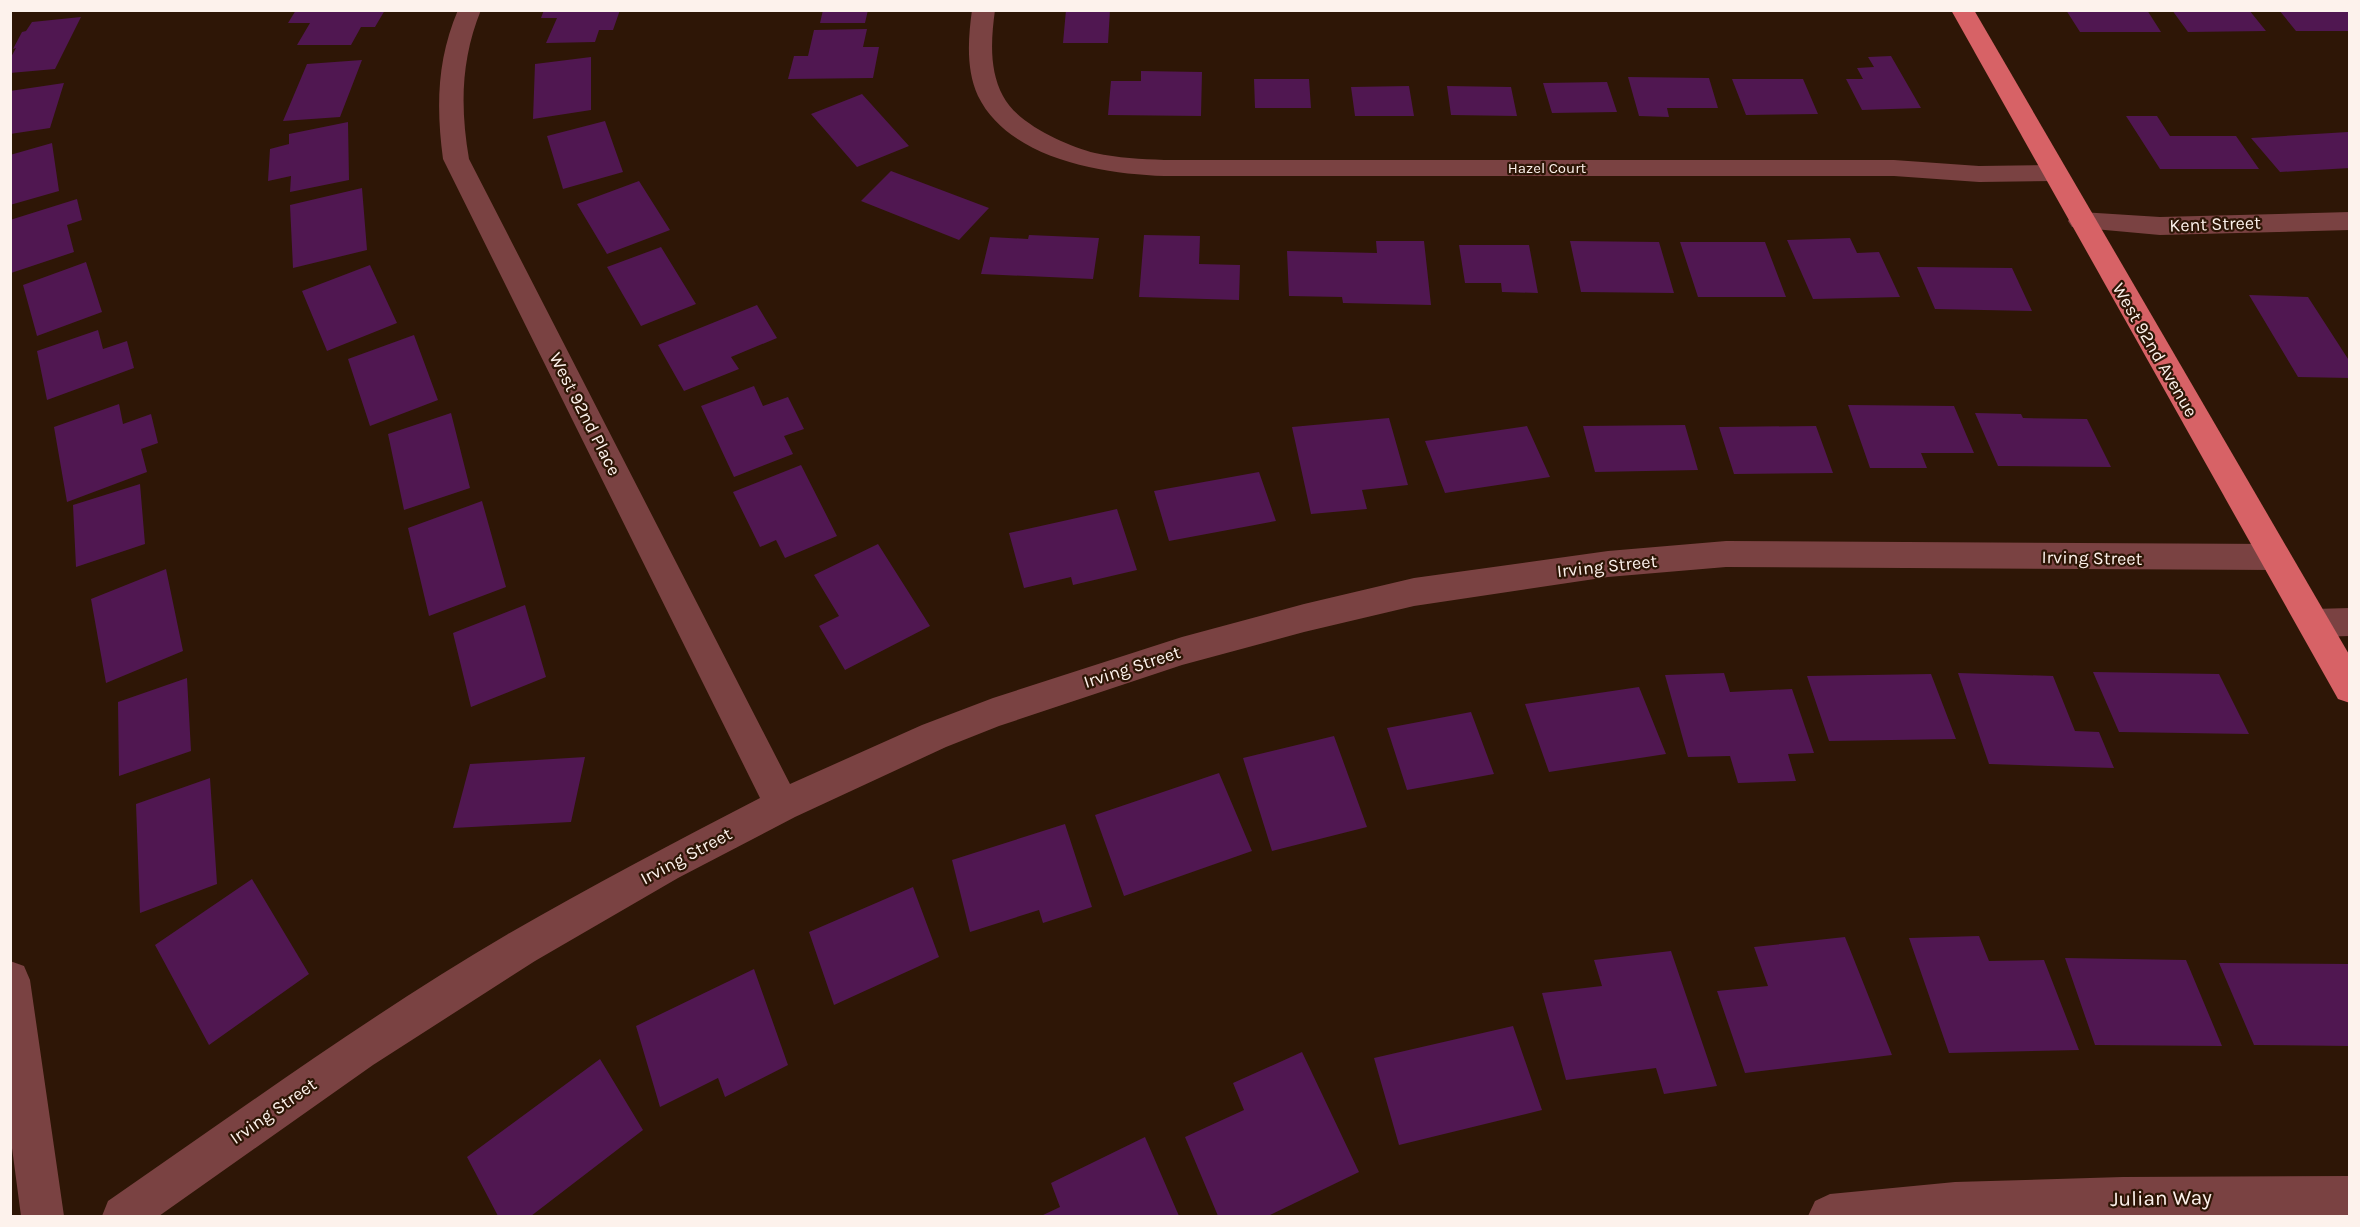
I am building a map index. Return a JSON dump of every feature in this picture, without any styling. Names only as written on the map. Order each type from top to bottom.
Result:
[{"type":"main road","name":"West 92nd Avenue","points":[[1962,10],[2081,221],[2314,623],[2349,688]]},
{"type":"street","name":"West 92nd Place","points":[[470,10],[456,52],[450,87],[450,129],[456,159],[782,806]]},
{"type":"street","name":"Hazel Court","points":[[984,10],[980,33],[981,62],[992,99],[1006,117],[1044,141],[1094,160],[1127,166],[1164,168],[1894,168],[1979,174],[2054,173]]},
{"type":"street","name":"Kent Street","points":[[2081,221],[2160,226],[2349,221]]},
{"type":"street","name":"Irving Street","points":[[123,1216],[359,1051],[521,948],[665,866],[782,806],[934,736],[993,713],[1182,651],[1403,595],[1494,579],[1608,564],[1726,554],[2275,557]]},
{"type":"street","points":[[2314,623],[2349,622]]},
{"type":"street","points":[[10,980],[43,1216]]},
{"type":"street","name":"Julian Way","points":[[1830,1216],[1955,1203],[2123,1198],[2349,1197]]},
{"type":"building","points":[[296,10],[385,10],[375,27],[361,27],[351,45],[297,45],[310,23],[288,23]]},
{"type":"building","points":[[544,10],[620,10],[613,30],[599,30],[595,42],[546,43],[557,18],[541,18]]},
{"type":"building","points":[[823,10],[868,10],[865,23],[820,23]]},
{"type":"building","points":[[1066,10],[1110,10],[1108,43],[1063,43]]},
{"type":"building","points":[[2066,10],[2147,10],[2161,32],[2080,32]]},
{"type":"building","points":[[2172,10],[2249,10],[2266,31],[2188,32]]},
{"type":"building","points":[[2279,10],[2350,10],[2350,31],[2296,31]]},
{"type":"building","points":[[81,17],[55,69],[10,73],[10,59],[16,48],[13,49],[22,32],[26,31],[32,22]]},
{"type":"building","points":[[867,29],[863,47],[879,47],[873,78],[788,79],[794,56],[808,56],[814,30]]},
{"type":"building","points":[[1891,56],[1921,108],[1862,110],[1846,79],[1863,79],[1857,68],[1874,67],[1868,57]]},
{"type":"building","points":[[591,57],[591,110],[533,119],[535,64]]},
{"type":"building","points":[[362,60],[340,117],[283,121],[307,64]]},
{"type":"building","points":[[1141,71],[1202,72],[1201,116],[1108,115],[1111,81],[1141,81]]},
{"type":"building","points":[[1628,77],[1709,78],[1718,108],[1667,108],[1669,117],[1639,116]]},
{"type":"building","points":[[1254,79],[1309,79],[1311,108],[1255,108]]},
{"type":"building","points":[[1732,79],[1803,79],[1818,114],[1746,115]]},
{"type":"building","points":[[1607,82],[1617,112],[1552,113],[1543,83]]},
{"type":"building","points":[[64,83],[50,128],[10,134],[10,91]]},
{"type":"building","points":[[1409,86],[1414,116],[1355,116],[1351,87]]},
{"type":"building","points":[[1447,86],[1511,87],[1517,116],[1451,115]]},
{"type":"building","points":[[862,94],[909,146],[857,167],[811,114]]},
{"type":"building","points":[[2126,116],[2157,116],[2170,136],[2236,136],[2259,169],[2160,169]]},
{"type":"building","points":[[605,121],[623,172],[563,189],[547,136]]},
{"type":"building","points":[[348,122],[349,180],[290,192],[291,176],[268,181],[270,149],[289,144],[289,134]]},
{"type":"building","points":[[2348,132],[2350,168],[2280,172],[2251,138]]},
{"type":"building","points":[[52,143],[59,191],[10,205],[10,155]]},
{"type":"building","points":[[891,171],[989,208],[959,240],[861,201]]},
{"type":"building","points":[[639,181],[670,230],[607,254],[577,204]]},
{"type":"building","points":[[362,188],[367,250],[293,268],[290,205]]},
{"type":"building","points":[[77,199],[82,220],[67,225],[74,252],[11,273],[10,220]]},
{"type":"building","points":[[1029,235],[1099,238],[1093,279],[981,274],[990,237],[1028,239]]},
{"type":"building","points":[[1144,235],[1200,236],[1199,264],[1240,265],[1239,300],[1139,297]]},
{"type":"building","points":[[1850,238],[1857,253],[1879,252],[1900,297],[1813,299],[1787,240]]},
{"type":"building","points":[[1376,241],[1424,241],[1431,305],[1343,303],[1342,297],[1289,296],[1287,251],[1377,253]]},
{"type":"building","points":[[1570,241],[1659,242],[1674,293],[1581,292]]},
{"type":"building","points":[[1680,242],[1765,242],[1786,297],[1698,297]]},
{"type":"building","points":[[1459,245],[1529,245],[1538,293],[1502,292],[1501,283],[1465,283]]},
{"type":"building","points":[[661,247],[696,304],[641,326],[607,267]]},
{"type":"building","points":[[86,262],[102,312],[37,336],[23,285]]},
{"type":"building","points":[[370,265],[397,323],[327,351],[302,291]]},
{"type":"building","points":[[1917,267],[2012,268],[2032,311],[1935,309]]},
{"type":"building","points":[[2249,295],[2308,297],[2350,362],[2350,378],[2298,377]]},
{"type":"building","points":[[757,305],[777,338],[731,357],[739,369],[684,391],[658,345]]},
{"type":"building","points":[[98,330],[103,349],[127,341],[134,368],[47,400],[37,351]]},
{"type":"building","points":[[414,335],[438,400],[370,426],[348,359]]},
{"type":"building","points":[[754,386],[763,406],[788,397],[804,429],[784,436],[793,454],[734,477],[701,406]]},
{"type":"building","points":[[119,404],[123,424],[151,414],[158,443],[141,449],[147,472],[67,502],[54,427]]},
{"type":"building","points":[[1848,405],[1954,406],[1974,453],[1921,453],[1927,468],[1870,468]]},
{"type":"building","points":[[451,413],[470,488],[404,510],[388,434]]},
{"type":"building","points":[[1975,413],[2021,414],[2023,418],[2087,419],[2111,467],[1998,466]]},
{"type":"building","points":[[1389,418],[1408,485],[1362,490],[1367,509],[1311,514],[1292,427]]},
{"type":"building","points":[[1685,425],[1698,470],[1595,472],[1583,426]]},
{"type":"building","points":[[1527,426],[1550,477],[1445,493],[1425,441]]},
{"type":"building","points":[[1816,426],[1833,473],[1734,474],[1719,427]]},
{"type":"building","points":[[801,465],[837,536],[785,558],[776,540],[760,547],[733,492]]},
{"type":"building","points":[[1259,472],[1276,521],[1169,541],[1154,491]]},
{"type":"building","points":[[140,484],[145,544],[76,567],[73,505]]},
{"type":"building","points":[[482,501],[506,587],[429,616],[408,528]]},
{"type":"building","points":[[1117,509],[1137,570],[1073,585],[1071,577],[1024,588],[1009,533]]},
{"type":"building","points":[[878,544],[930,626],[845,670],[819,626],[839,616],[814,575]]},
{"type":"building","points":[[166,569],[183,651],[106,683],[91,599]]},
{"type":"building","points":[[525,605],[546,677],[471,707],[453,633]]},
{"type":"building","points":[[2093,672],[2219,674],[2249,734],[2119,732]]},
{"type":"building","points":[[1724,673],[1730,692],[1792,689],[1814,753],[1788,754],[1796,781],[1738,783],[1730,756],[1688,757],[1665,675]]},
{"type":"building","points":[[1958,673],[2053,676],[2075,731],[2099,732],[2114,768],[1989,764]]},
{"type":"building","points":[[1931,674],[1956,739],[1829,741],[1807,676]]},
{"type":"building","points":[[187,678],[191,751],[119,776],[118,702]]},
{"type":"building","points":[[1639,687],[1666,754],[1549,772],[1525,704]]},
{"type":"building","points":[[1471,712],[1494,774],[1407,790],[1387,728]]},
{"type":"building","points":[[1334,736],[1367,827],[1272,851],[1243,758]]},
{"type":"building","points":[[585,757],[571,822],[453,828],[470,764]]},
{"type":"building","points":[[1219,773],[1252,851],[1124,896],[1095,815]]},
{"type":"building","points":[[210,778],[217,884],[140,913],[136,804]]},
{"type":"building","points":[[1065,824],[1092,907],[1043,923],[1039,910],[970,932],[952,860]]},
{"type":"building","points":[[252,879],[309,974],[209,1045],[155,945]]},
{"type":"building","points":[[913,887],[939,957],[834,1005],[809,932]]},
{"type":"building","points":[[1979,936],[1989,961],[2044,960],[2079,1050],[1949,1053],[1909,938]]},
{"type":"building","points":[[1845,937],[1892,1055],[1745,1073],[1717,991],[1768,986],[1754,947]]},
{"type":"building","points":[[1671,951],[1717,1086],[1664,1094],[1656,1068],[1566,1080],[1542,993],[1602,986],[1594,960]]},
{"type":"building","points":[[2065,958],[2186,960],[2222,1046],[2095,1045]]},
{"type":"building","points":[[2219,963],[2350,964],[2350,1046],[2254,1045]]},
{"type":"building","points":[[754,969],[788,1065],[725,1097],[718,1078],[660,1107],[636,1026]]},
{"type":"building","points":[[1513,1026],[1542,1110],[1399,1145],[1374,1058]]},
{"type":"building","points":[[1302,1052],[1359,1172],[1268,1216],[1218,1216],[1185,1137],[1244,1110],[1233,1083]]},
{"type":"building","points":[[600,1059],[643,1130],[531,1216],[498,1216],[467,1157]]},
{"type":"building","points":[[1145,1137],[1179,1216],[1041,1216],[1060,1207],[1051,1183]]}]
